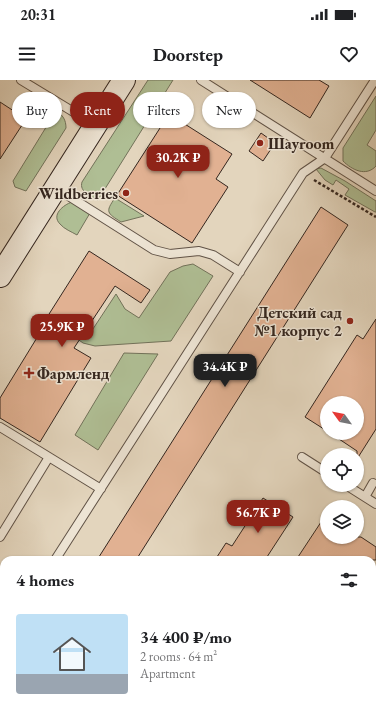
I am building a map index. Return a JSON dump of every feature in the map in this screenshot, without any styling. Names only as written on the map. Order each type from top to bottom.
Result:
[{"type":"main road","points":[[117,92],[124,80]]},
{"type":"main road","points":[[0,276],[94,128]]},
{"type":"lane","points":[[21,80],[70,109]]},
{"type":"lane","points":[[201,80],[376,191]]},
{"type":"lane","points":[[58,556],[303,174],[325,158],[375,80]]},
{"type":"lane","points":[[56,188],[154,250],[170,254],[199,251],[213,255],[240,272]]},
{"type":"lane","points":[[0,427],[101,489]]},
{"type":"lane","points":[[0,538],[49,457]]},
{"type":"lane","points":[[302,457],[320,469]]},
{"type":"lane","points":[[365,497],[373,483]]},
{"type":"lane","points":[[357,492],[376,504]]},
{"type":"path","points":[[303,174],[376,217]]},
{"type":"green space","points":[[148,80],[173,80],[166,92],[140,92]]},
{"type":"green space","points":[[376,96],[376,130],[367,145],[376,151],[376,166],[364,172],[351,167],[343,161],[343,148]]},
{"type":"green space","points":[[133,103],[133,128],[143,128],[98,200],[84,191],[82,188],[82,182],[117,128],[125,128],[125,116]]},
{"type":"green space","points":[[62,115],[66,128],[26,191],[15,187],[13,181],[46,128],[62,128]]},
{"type":"green space","points":[[321,168],[345,181],[376,201],[376,212],[345,195],[349,189],[336,180],[333,185],[325,180],[316,169]]},
{"type":"green space","points":[[115,198],[144,216],[121,222],[109,212],[110,206]]},
{"type":"green space","points":[[72,202],[90,213],[77,235],[62,226],[57,217],[59,211],[65,205]]},
{"type":"green space","points":[[193,264],[213,276],[171,341],[95,346],[83,343],[72,335],[87,338],[116,294],[125,309],[139,318],[170,272],[183,266]]},
{"type":"green space","points":[[124,353],[158,354],[98,450],[75,435]]},
{"type":"building","points":[[250,80],[319,80],[329,86],[310,118]]},
{"type":"building","points":[[0,102],[12,110],[12,128],[20,128],[0,159]]},
{"type":"building","points":[[160,128],[191,128],[232,154],[216,179],[228,187],[192,243],[117,195]]},
{"type":"building","points":[[261,133],[275,143],[263,161],[249,151]]},
{"type":"building","points":[[321,207],[348,225],[139,556],[100,556]]},
{"type":"building","points":[[89,251],[150,290],[141,303],[115,286],[74,348],[91,358],[40,442],[0,418],[0,398],[46,323],[44,322]]},
{"type":"building","points":[[376,319],[376,429],[364,448],[352,448],[340,440],[364,440],[364,396],[320,396],[320,427],[305,417],[357,335],[363,339]]},
{"type":"building","points":[[263,498],[293,517],[268,556],[218,556],[226,543],[232,546]]},
{"type":"building","points":[[320,524],[320,544],[364,544],[364,539],[376,547],[376,556],[299,556]]},
{"type":"place","name":"Шауroom","points":[[260,143]]},
{"type":"place","name":"Wildberries","points":[[126,193]]},
{"type":"place","name":"Детский сад №1 корпус 2","points":[[350,321]]},
{"type":"place","name":"Фармленд","points":[[29,373]]}]
